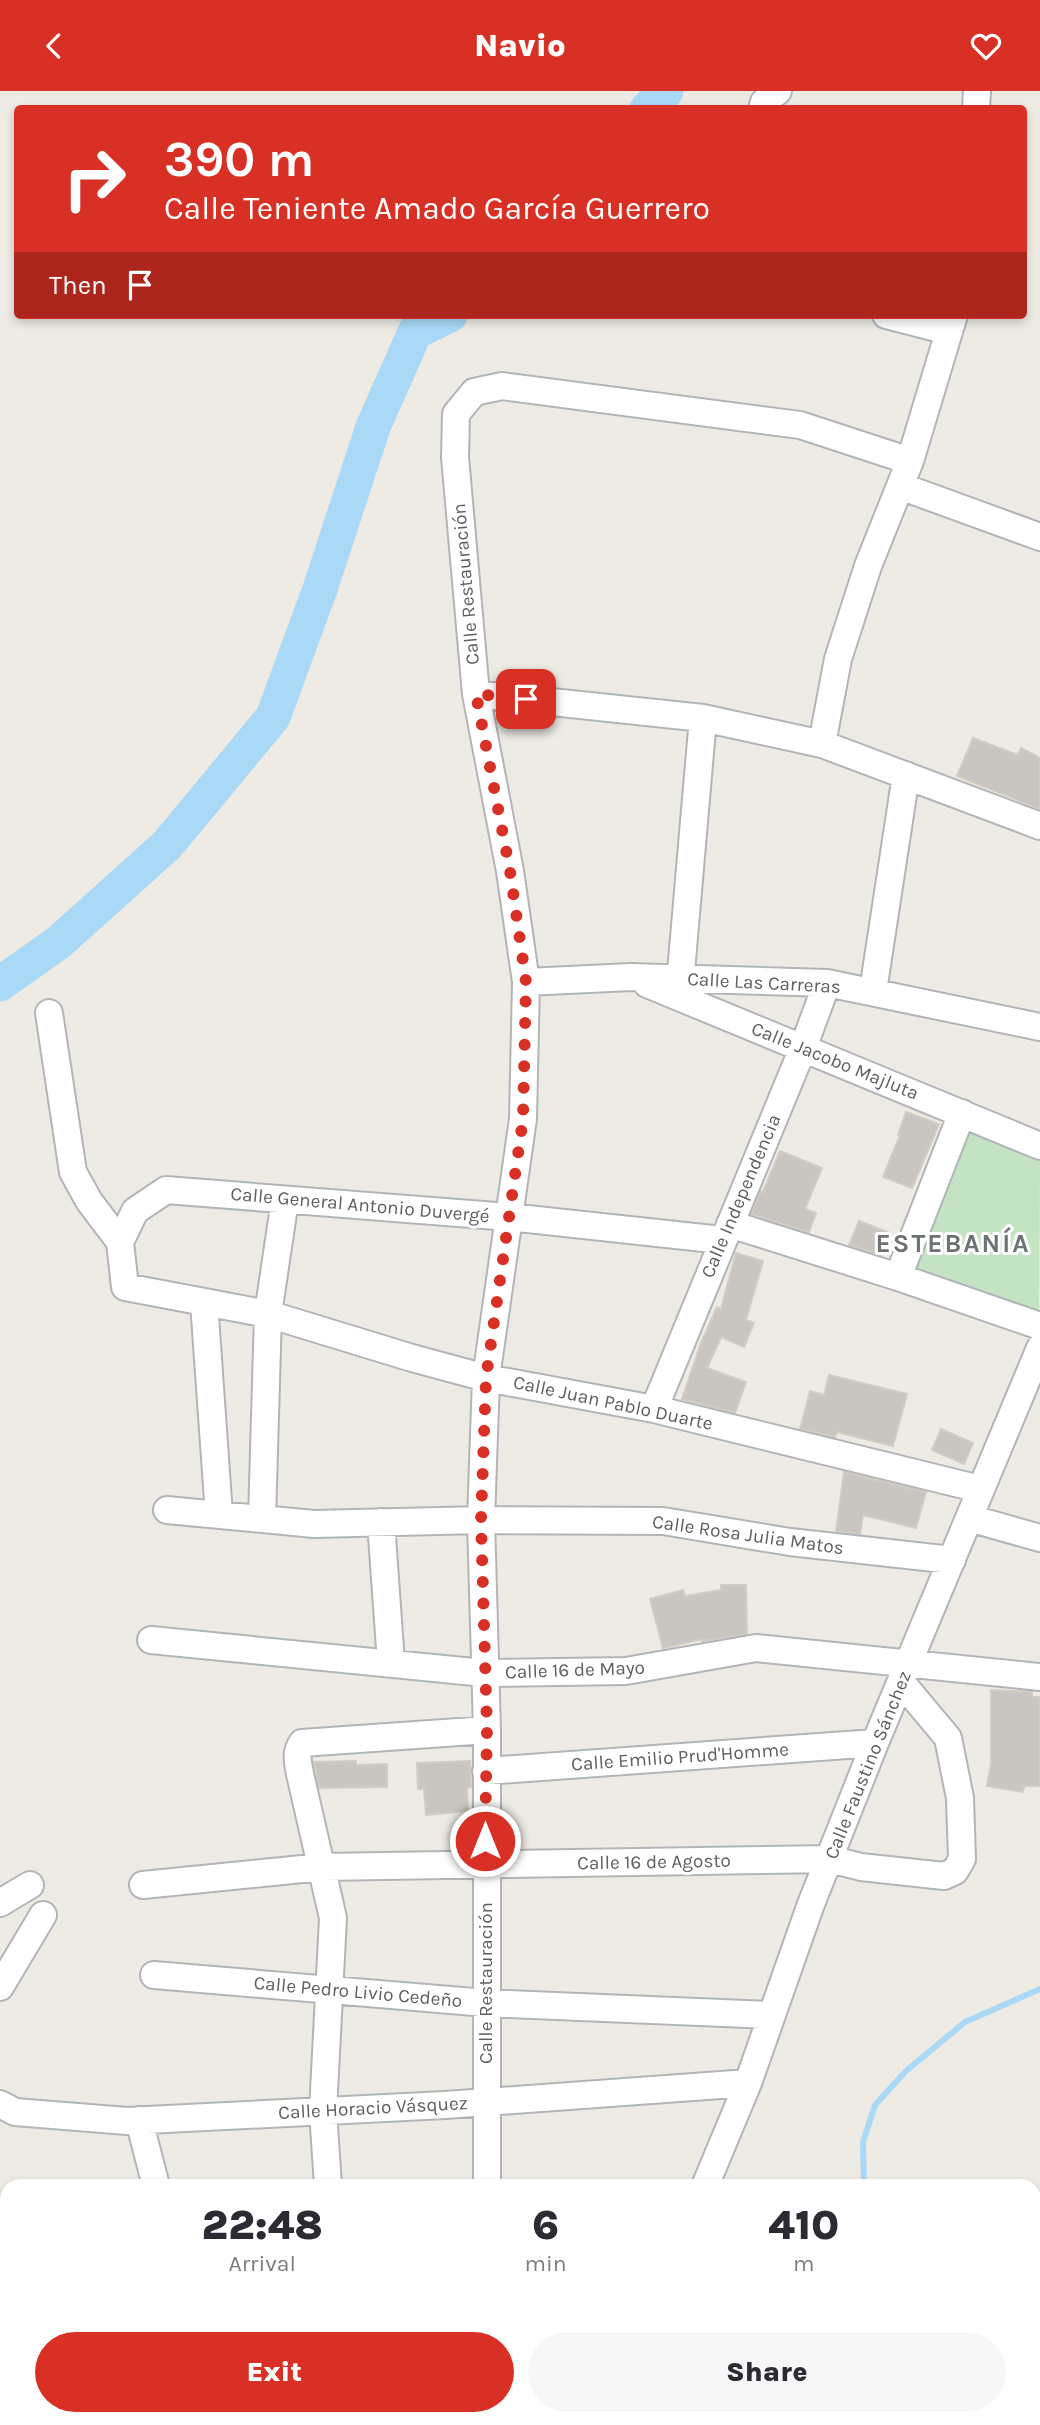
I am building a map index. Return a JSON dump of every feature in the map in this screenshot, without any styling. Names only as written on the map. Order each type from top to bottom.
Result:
[{"type":"street","points":[[763,105],[778,91]]},
{"type":"street","points":[[822,744],[838,659],[868,566],[910,461],[951,323],[918,319]]},
{"type":"street","name":"Calle Restauración","points":[[487,2179],[487,1730],[481,1520],[486,1378],[523,1119],[526,982],[510,871],[476,694],[455,457],[456,414],[474,392],[502,386],[800,425],[910,461]]},
{"type":"street","points":[[900,487],[1040,537]]},
{"type":"street","points":[[476,694],[703,717],[822,744],[1040,827]]},
{"type":"street","points":[[679,987],[703,717]]},
{"type":"street","points":[[873,992],[906,775]]},
{"type":"street","name":"Calle Jacobo Majluta","points":[[526,982],[631,977],[679,987],[803,1048],[1040,1146]]},
{"type":"street","name":"Calle Las Carreras","points":[[679,987],[827,983],[1040,1027]]},
{"type":"street","name":"Calle Independencia","points":[[654,1409],[803,1048],[827,983]]},
{"type":"street","points":[[50,1013],[73,1172],[89,1202],[120,1242]]},
{"type":"street","points":[[898,1277],[962,1113]]},
{"type":"street","name":"Calle General Antonio Duvergé","points":[[120,1242],[135,1212],[166,1190],[726,1232],[898,1277],[1040,1326]]},
{"type":"street","points":[[262,1519],[268,1314],[285,1200]]},
{"type":"street","name":"Calle Juan Pablo Duarte","points":[[120,1242],[125,1287],[268,1314],[486,1378],[654,1409],[981,1489]]},
{"type":"street","points":[[204,1302],[219,1515]]},
{"type":"street","name":"Calle Faustino Sánchez","points":[[708,2179],[748,2083],[811,1904],[874,1743],[1040,1348]]},
{"type":"street","name":"Calle Rosa Julia Matos","points":[[167,1510],[314,1524],[481,1520],[663,1521],[790,1542],[951,1560]]},
{"type":"street","points":[[969,1518],[1040,1538]]},
{"type":"street","points":[[381,1522],[391,1663]]},
{"type":"street","name":"Calle 16 de Mayo","points":[[151,1640],[484,1673],[626,1671],[755,1648],[905,1673],[1040,1677]]},
{"type":"street","name":"Calle 16 de Agosto","points":[[143,1885],[322,1867],[830,1859],[862,1867],[944,1876],[955,1871],[962,1859],[960,1798],[948,1738],[905,1673]]},
{"type":"street","points":[[328,2179],[323,2111],[333,1918],[297,1753],[302,1744],[487,1730]]},
{"type":"street","name":"Calle Emilio Prud'Homme","points":[[486,1771],[874,1743]]},
{"type":"street","points":[[0,1903],[30,1885]]},
{"type":"street","points":[[0,1987],[43,1915]]},
{"type":"street","name":"Calle Pedro Livio Cedeño","points":[[154,1975],[486,2003],[772,2015]]},
{"type":"street","name":"Calle Horacio Vásquez","points":[[0,2104],[15,2112],[139,2120],[487,2102],[748,2083]]},
{"type":"street","points":[[139,2120],[154,2179]]},
{"type":"green space","points":[[968,1131],[1040,1160],[1039,1312],[911,1270]]},
{"type":"building","points":[[973,738],[1018,755],[1021,748],[1040,758],[1040,809],[957,776]]},
{"type":"building","points":[[906,1112],[939,1124],[912,1188],[883,1177]]},
{"type":"building","points":[[780,1151],[822,1168],[805,1209],[816,1213],[809,1232],[751,1214]]},
{"type":"building","points":[[859,1221],[890,1233],[881,1255],[849,1245]]},
{"type":"building","points":[[736,1253],[763,1261],[746,1320],[754,1323],[744,1347],[721,1337],[707,1368],[746,1382],[735,1413],[682,1399],[701,1343],[717,1307],[721,1309]]},
{"type":"building","points":[[829,1375],[907,1394],[893,1446],[837,1432],[835,1437],[800,1429],[810,1391],[824,1395]]},
{"type":"building","points":[[941,1429],[973,1443],[964,1464],[932,1450]]},
{"type":"building","points":[[844,1472],[926,1492],[916,1528],[863,1515],[860,1534],[836,1531]]},
{"type":"building","points":[[721,1585],[746,1585],[747,1634],[702,1639],[663,1648],[650,1599],[683,1590],[685,1596],[721,1590]]},
{"type":"building","points":[[991,1690],[1032,1692],[1032,1697],[1040,1697],[1040,1786],[1024,1786],[1023,1792],[987,1786],[991,1764]]},
{"type":"building","points":[[356,1761],[356,1765],[387,1764],[387,1787],[319,1788],[314,1762]]},
{"type":"building","points":[[470,1761],[468,1811],[426,1815],[424,1789],[418,1789],[417,1763]]},
{"type":"waterway","points":[[651,105],[666,91]]},
{"type":"waterway","points":[[0,984],[59,942],[167,845],[273,717],[320,589],[373,427],[415,332],[442,319]]},
{"type":"waterway","points":[[864,2179],[863,2142],[875,2105],[906,2071],[965,2022],[1040,1989]]},
{"type":"district","name":"ESTEBANÍA","points":[[953,1243]]},
{"type":"route","points":[[485,1841],[487,1730],[481,1520],[486,1378],[523,1119],[526,982],[510,871],[476,694],[526,699]]}]
